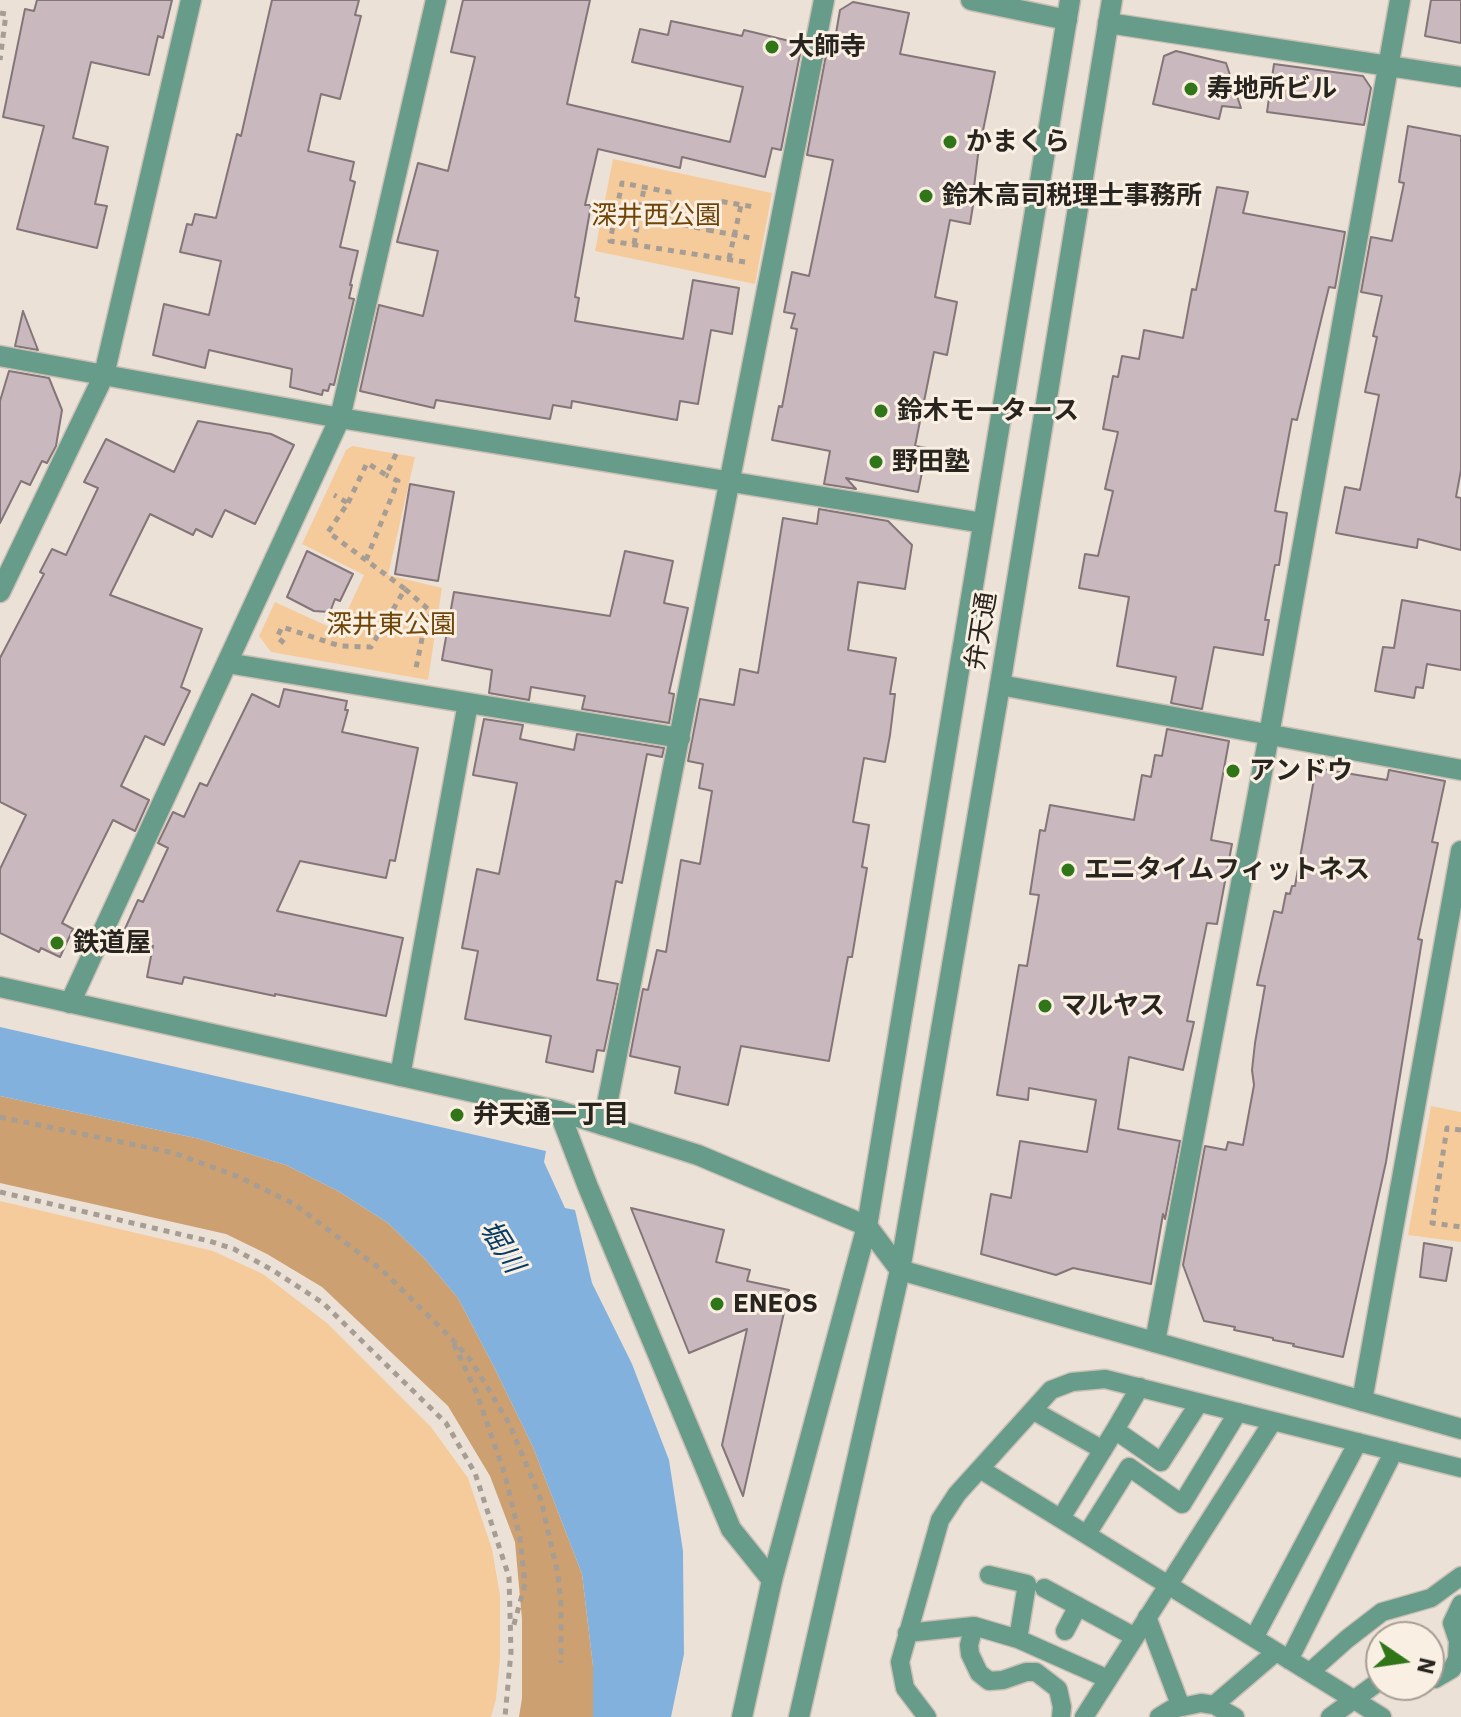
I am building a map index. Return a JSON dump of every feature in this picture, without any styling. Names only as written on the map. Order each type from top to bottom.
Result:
[{"type":"street","points":[[0,592],[104,375],[191,0]]},
{"type":"street","points":[[70,1003],[340,418],[436,0]]},
{"type":"street","points":[[603,1125],[824,0]]},
{"type":"street","points":[[971,0],[1068,10]]},
{"type":"street","name":"弁天通","points":[[799,1717],[900,1270],[1112,0]]},
{"type":"street","points":[[1155,1342],[1269,735],[1400,0]]},
{"type":"street","name":"弁天通","points":[[742,1717],[772,1580],[867,1226],[1068,10]]},
{"type":"street","points":[[1108,23],[1461,77]]},
{"type":"street","points":[[0,356],[408,430],[983,523]]},
{"type":"street","points":[[227,663],[680,738]]},
{"type":"street","points":[[1000,685],[1461,770]]},
{"type":"street","points":[[400,1076],[468,703]]},
{"type":"street","points":[[1362,1401],[1461,851]]},
{"type":"street","points":[[0,987],[559,1111],[698,1155],[867,1226],[900,1270],[1461,1429]]},
{"type":"street","points":[[559,1111],[731,1529],[772,1580]]},
{"type":"lane","points":[[927,1717],[905,1688],[900,1662],[940,1520],[957,1494],[1051,1390],[1072,1382],[1105,1379],[1461,1468]]},
{"type":"lane","points":[[1061,1518],[1140,1387]]},
{"type":"lane","points":[[1115,1430],[1161,1462],[1199,1403]]},
{"type":"lane","points":[[1034,1411],[1103,1450]]},
{"type":"lane","points":[[1087,1534],[1129,1467],[1182,1504],[1238,1412]]},
{"type":"lane","points":[[1084,1717],[1273,1421]]},
{"type":"lane","points":[[1254,1638],[1358,1442]]},
{"type":"lane","points":[[1159,1717],[1181,1707],[1201,1703],[1223,1712],[1282,1656],[1394,1451]]},
{"type":"lane","points":[[980,1469],[1382,1717]]},
{"type":"lane","points":[[989,1575],[1027,1584],[1018,1639]]},
{"type":"lane","points":[[1310,1672],[1382,1612],[1431,1598],[1461,1576]]},
{"type":"lane","points":[[1044,1588],[1135,1637]]},
{"type":"lane","points":[[1445,1673],[1452,1669],[1457,1659],[1458,1641],[1452,1623],[1461,1604]]},
{"type":"lane","points":[[1065,1631],[1078,1606]]},
{"type":"lane","points":[[1147,1617],[1181,1707]]},
{"type":"lane","points":[[907,1633],[974,1626],[1018,1639],[1108,1679]]},
{"type":"lane","points":[[974,1626],[969,1645],[979,1673],[989,1681],[1036,1672],[1058,1689],[1061,1717]]},
{"type":"lane","points":[[1330,1717],[1365,1690]]},
{"type":"path","points":[[0,13],[6,14],[0,60]]},
{"type":"path","points":[[668,221],[669,192],[622,183],[610,241],[773,267]]},
{"type":"path","points":[[634,244],[644,188]]},
{"type":"path","points":[[708,230],[718,201],[762,208]]},
{"type":"path","points":[[729,259],[741,205]]},
{"type":"path","points":[[616,211],[756,240],[758,229]]},
{"type":"path","points":[[386,475],[408,430]]},
{"type":"path","points":[[366,560],[398,481],[367,463],[348,503],[328,532],[428,609],[416,672]]},
{"type":"path","points":[[311,481],[348,503]]},
{"type":"path","points":[[287,645],[277,637],[282,627],[340,646],[371,647],[405,589]]},
{"type":"path","points":[[0,1117],[174,1153],[239,1177],[294,1204],[383,1271],[472,1362],[510,1425],[541,1500],[558,1575],[561,1663]]},
{"type":"path","points":[[1461,1130],[1447,1128],[1432,1223],[1461,1227]]},
{"type":"path","points":[[0,1192],[234,1249],[323,1303],[446,1423],[468,1460],[496,1531],[509,1577],[511,1635],[505,1717]]},
{"type":"path","points":[[452,1339],[477,1394],[505,1475],[520,1538],[525,1584],[511,1635]]},
{"type":"green space","name":"深井西公園","points":[[613,159],[772,193],[755,284],[595,251]]},
{"type":"green space","name":"深井東公園","points":[[352,446],[415,457],[388,575],[442,588],[428,680],[271,652],[259,636],[275,602],[338,631],[364,575],[302,544],[346,450]]},
{"type":"green space","points":[[1431,1106],[1461,1112],[1461,1242],[1408,1235]]},
{"type":"green space","points":[[0,1201],[213,1251],[263,1274],[327,1323],[431,1427],[468,1478],[492,1549],[500,1595],[500,1659],[491,1717],[0,1717]]},
{"type":"shaded area","points":[[0,1096],[200,1139],[286,1165],[338,1191],[388,1223],[425,1259],[458,1298],[494,1367],[533,1447],[582,1574],[593,1666],[593,1717],[519,1717],[522,1698],[522,1619],[515,1542],[490,1476],[448,1406],[322,1287],[267,1254],[226,1234],[0,1183]]},
{"type":"water","name":"堀川","points":[[0,1027],[546,1151],[544,1162],[565,1208],[575,1210],[592,1283],[632,1364],[669,1460],[683,1551],[684,1654],[671,1717],[593,1717],[593,1666],[582,1574],[533,1447],[494,1367],[458,1298],[425,1259],[388,1223],[338,1191],[286,1165],[200,1139],[0,1096]]},
{"type":"building","points":[[37,0],[172,0],[163,38],[158,36],[149,75],[91,62],[73,138],[108,147],[95,204],[107,206],[97,248],[17,229],[44,126],[3,117],[25,9],[34,11]]},
{"type":"building","points":[[272,0],[359,0],[355,15],[361,16],[340,99],[321,94],[308,151],[354,162],[350,180],[355,182],[340,247],[358,251],[350,285],[349,298],[354,299],[334,385],[330,384],[328,391],[323,390],[322,395],[290,387],[292,369],[209,350],[205,368],[153,355],[164,304],[209,315],[221,261],[180,252],[187,224],[192,225],[195,214],[216,218],[237,134],[241,136]]},
{"type":"building","points":[[463,0],[590,0],[567,104],[730,142],[743,87],[632,62],[640,29],[668,35],[671,21],[742,36],[744,30],[802,44],[781,150],[772,148],[765,177],[682,157],[680,168],[598,149],[585,205],[591,205],[575,297],[579,298],[575,321],[683,339],[693,280],[739,288],[732,334],[711,330],[698,404],[680,401],[677,420],[572,401],[571,408],[553,405],[550,419],[436,400],[434,408],[360,391],[379,305],[423,316],[438,251],[397,242],[418,163],[448,171],[475,57],[451,52]]},
{"type":"building","points":[[1431,0],[1461,0],[1461,43],[1425,36]]},
{"type":"building","points":[[853,2],[909,13],[900,54],[995,72],[978,155],[970,224],[950,220],[935,297],[957,302],[947,355],[934,352],[915,446],[927,448],[918,492],[846,478],[856,489],[824,484],[830,451],[772,440],[779,406],[782,407],[797,329],[791,328],[795,314],[784,312],[792,272],[809,276],[833,160],[807,155],[827,50],[833,51],[840,10]]},
{"type":"building","name":"寿地所ビル","points":[[1176,51],[1226,63],[1241,108],[1222,106],[1219,119],[1153,104],[1164,56]]},
{"type":"building","points":[[1274,64],[1363,76],[1371,88],[1364,125],[1267,112]]},
{"type":"building","points":[[1408,126],[1461,136],[1461,470],[1456,497],[1461,498],[1461,550],[1418,539],[1417,548],[1336,533],[1345,487],[1360,490],[1379,395],[1365,392],[1382,296],[1361,292],[1371,237],[1392,241],[1404,183],[1399,182]]},
{"type":"building","points":[[1217,187],[1248,192],[1243,213],[1345,232],[1335,288],[1329,287],[1297,420],[1292,419],[1275,511],[1287,513],[1279,565],[1275,565],[1265,620],[1269,620],[1263,655],[1214,647],[1202,709],[1171,703],[1176,677],[1117,666],[1129,597],[1079,588],[1085,554],[1098,556],[1113,491],[1105,489],[1118,432],[1103,429],[1113,376],[1118,377],[1122,356],[1139,359],[1144,330],[1183,338]]},
{"type":"building","points":[[23,311],[38,350],[15,346]]},
{"type":"building","points":[[9,371],[49,378],[62,410],[56,446],[47,463],[42,461],[30,485],[21,481],[0,523],[0,401]]},
{"type":"building","points":[[198,421],[271,434],[294,445],[255,524],[225,510],[212,537],[196,529],[193,535],[150,514],[110,595],[202,629],[181,687],[190,691],[164,745],[145,736],[121,786],[149,800],[135,831],[113,820],[62,923],[73,929],[60,957],[41,948],[39,952],[0,933],[0,869],[26,815],[0,802],[0,658],[44,574],[40,572],[52,549],[66,555],[98,488],[84,482],[106,439],[174,472]]},
{"type":"building","points":[[410,484],[454,492],[438,581],[395,574]]},
{"type":"building","points":[[819,509],[888,521],[912,545],[905,589],[858,582],[848,650],[896,658],[890,694],[895,694],[890,735],[885,762],[864,758],[853,822],[869,825],[862,867],[867,868],[852,957],[848,957],[829,1061],[741,1046],[728,1105],[675,1093],[680,1067],[630,1056],[643,989],[648,990],[657,950],[666,952],[681,860],[700,864],[712,791],[699,788],[703,764],[688,761],[700,699],[734,705],[740,669],[758,673],[783,518],[817,524]]},
{"type":"building","points":[[307,551],[353,574],[340,601],[335,599],[330,612],[314,611],[287,597]]},
{"type":"building","points":[[625,551],[673,561],[664,603],[688,608],[669,693],[674,694],[669,723],[582,709],[585,696],[531,687],[529,700],[489,693],[492,670],[442,660],[454,592],[610,616]]},
{"type":"building","points":[[1402,600],[1461,611],[1461,670],[1427,664],[1423,688],[1416,687],[1414,698],[1375,691],[1383,647],[1394,648]]},
{"type":"building","points":[[284,689],[347,701],[345,710],[348,710],[342,732],[418,748],[395,861],[390,860],[386,878],[300,861],[277,911],[403,938],[386,1016],[184,977],[182,984],[147,977],[153,946],[124,931],[138,900],[143,902],[168,848],[158,843],[173,812],[184,817],[200,783],[207,786],[252,694],[279,707]]},
{"type":"building","points":[[484,719],[523,725],[520,739],[574,750],[577,734],[664,748],[662,757],[647,754],[622,883],[616,881],[597,980],[618,984],[604,1051],[597,1050],[593,1072],[546,1062],[551,1036],[465,1019],[478,951],[462,948],[477,869],[499,874],[517,783],[473,775]]},
{"type":"building","points":[[1167,729],[1229,741],[1211,840],[1232,844],[1217,924],[1207,923],[1187,1021],[1194,1022],[1183,1070],[1129,1057],[1118,1129],[1180,1141],[1165,1219],[1163,1214],[1151,1284],[1073,1268],[1056,1275],[981,1254],[991,1194],[1011,1198],[1020,1141],[1087,1152],[1096,1100],[1029,1088],[1028,1100],[997,1095],[1019,965],[1027,966],[1039,895],[1030,894],[1040,830],[1045,831],[1050,805],[1134,820],[1142,775],[1151,777],[1155,755],[1162,756]]},
{"type":"building","points":[[1316,768],[1387,780],[1389,770],[1445,781],[1432,842],[1438,843],[1418,939],[1422,940],[1386,1162],[1343,1357],[1204,1321],[1183,1265],[1205,1146],[1226,1150],[1228,1142],[1243,1145],[1254,1085],[1255,1043],[1265,986],[1257,985],[1274,911],[1282,913],[1286,893],[1290,894],[1292,886],[1295,886]]},
{"type":"building","points":[[631,1208],[724,1230],[716,1262],[750,1270],[747,1281],[789,1290],[743,1496],[722,1445],[747,1329],[689,1353]]},
{"type":"building","points":[[1424,1243],[1452,1248],[1446,1281],[1420,1277]]},
{"type":"place","name":"大師寺","points":[[772,47]]},
{"type":"place","name":"寿地所ビル","points":[[1191,89]]},
{"type":"place","name":"かまくら","points":[[950,142]]},
{"type":"place","name":"鈴木高司税理士事務所","points":[[926,196]]},
{"type":"place","name":"鈴木モータース","points":[[881,411]]},
{"type":"place","name":"野田塾","points":[[876,462]]},
{"type":"place","name":"アンドウ","points":[[1233,771]]},
{"type":"place","name":"エニタイムフィットネス","points":[[1068,870]]},
{"type":"place","name":"鉄道屋","points":[[57,943]]},
{"type":"place","name":"マルヤス","points":[[1045,1006]]},
{"type":"place","name":"弁天通一丁目","points":[[457,1115]]},
{"type":"place","name":"ENEOS","points":[[717,1304]]}]
